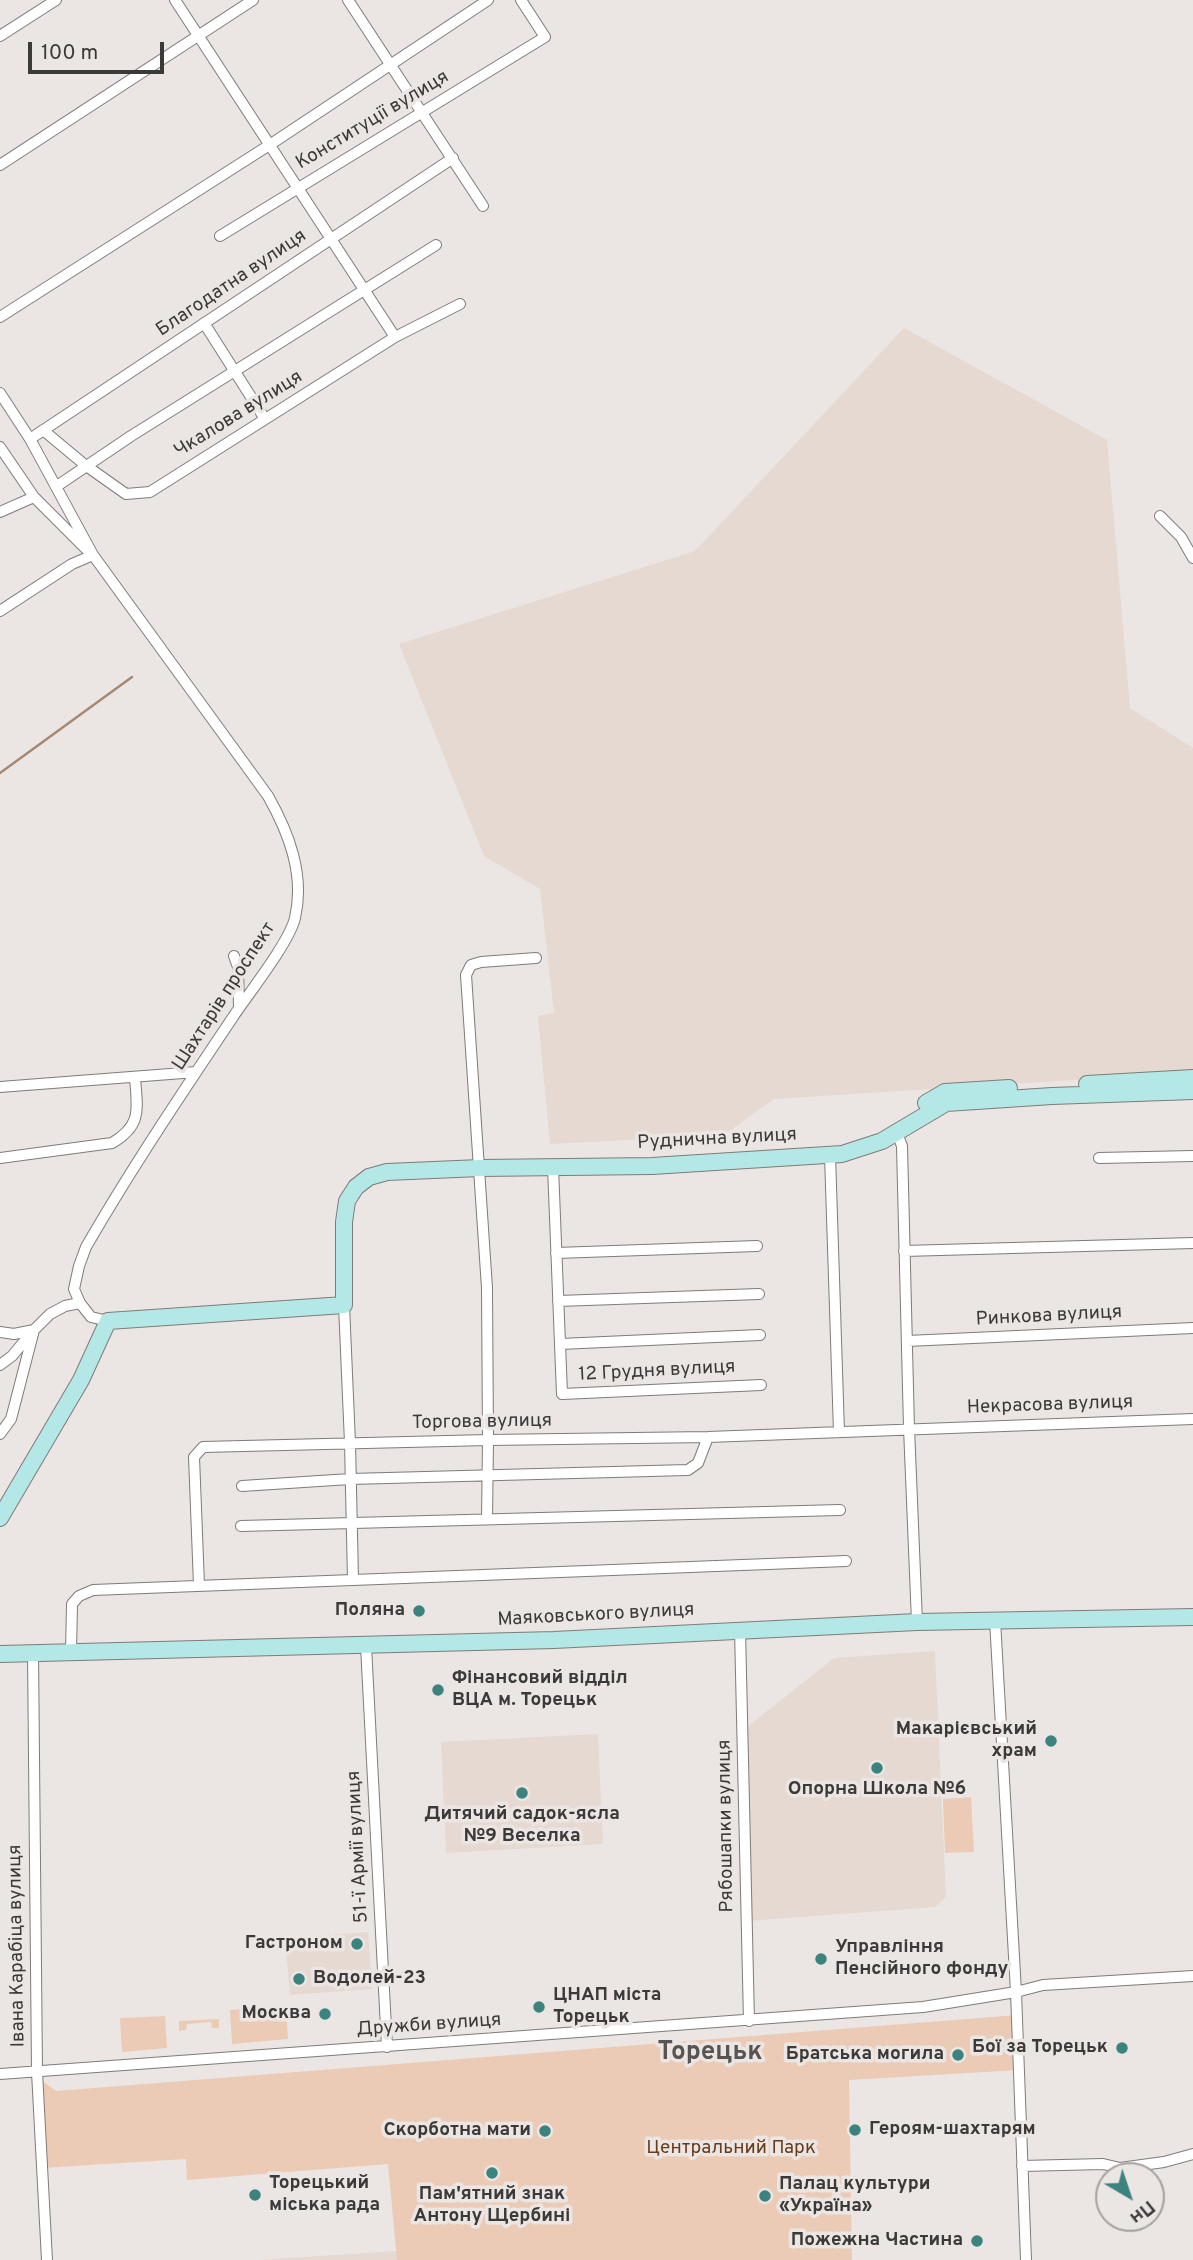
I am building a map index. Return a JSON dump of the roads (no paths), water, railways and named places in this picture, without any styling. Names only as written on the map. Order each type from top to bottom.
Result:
[{"type":"main road","points":[[836,1154],[945,1091],[1193,1079]]},
{"type":"main road","name":"Руднична вулиця","points":[[344,1305],[344,1222],[348,1201],[356,1187],[369,1177],[387,1172],[652,1166],[836,1154],[882,1141],[946,1103],[1193,1091]]},
{"type":"main road","points":[[0,1518],[81,1380],[108,1321],[344,1305]]},
{"type":"main road","name":"Маяковського вулиця","points":[[0,1654],[554,1640],[917,1622],[1193,1617]]},
{"type":"street","points":[[0,36],[56,0]]},
{"type":"street","points":[[175,0],[395,337]]},
{"type":"street","points":[[0,165],[253,0]]},
{"type":"street","points":[[348,0],[484,206]]},
{"type":"street","points":[[0,317],[271,144],[488,0]]},
{"type":"street","name":"Конституції вулиця","points":[[220,236],[545,37],[521,0]]},
{"type":"street","name":"Благодатна вулиця","points":[[30,439],[453,158]]},
{"type":"street","points":[[57,486],[85,465],[436,245]]},
{"type":"street","name":"Чкалова вулиця","points":[[43,430],[126,494],[150,492],[395,337],[460,304]]},
{"type":"street","points":[[204,323],[265,419]]},
{"type":"street","name":"Шахтарів проспект","points":[[0,393],[57,486],[93,555],[268,796],[280,816],[292,848],[299,882],[294,921],[281,946],[196,1072],[86,1247],[74,1289],[80,1303]]},
{"type":"street","name":"Шахтарів проспект","points":[[0,447],[34,497],[93,555]]},
{"type":"street","points":[[0,512],[34,497]]},
{"type":"street","points":[[1160,516],[1181,537],[1193,558]]},
{"type":"street","points":[[0,611],[72,564],[93,555]]},
{"type":"street","points":[[234,956],[238,967],[239,1007]]},
{"type":"street","points":[[487,1519],[487,1288],[466,975],[471,965],[481,962],[536,958]]},
{"type":"street","points":[[0,1087],[196,1072]]},
{"type":"street","points":[[0,1158],[112,1143],[127,1135],[138,1116],[135,1077]]},
{"type":"street","points":[[897,1133],[902,1146],[917,1622]]},
{"type":"street","points":[[836,1154],[839,1432]]},
{"type":"street","points":[[1099,1158],[1193,1156]]},
{"type":"street","name":"12 Грудня вулиця","points":[[553,1167],[562,1394],[761,1385]]},
{"type":"street","points":[[904,1251],[1193,1243]]},
{"type":"street","points":[[556,1253],[757,1246]]},
{"type":"street","points":[[558,1301],[758,1294]]},
{"type":"street","points":[[0,1365],[12,1356],[50,1314],[65,1306],[80,1303],[91,1317],[108,1321]]},
{"type":"street","name":"Руднична вулиця","points":[[344,1305],[353,1579]]},
{"type":"street","name":"Ринкова вулиця","points":[[907,1342],[1193,1328]]},
{"type":"street","points":[[0,1332],[14,1334],[34,1330]]},
{"type":"street","points":[[0,1434],[11,1419],[34,1330]]},
{"type":"street","name":"12 Грудня вулиця","points":[[560,1344],[760,1335]]},
{"type":"street","name":"Некрасова вулиця","points":[[839,1432],[1193,1419]]},
{"type":"street","name":"Торгова вулиця","points":[[199,1585],[194,1457],[202,1447],[839,1432]]},
{"type":"street","points":[[242,1486],[350,1479],[688,1470],[698,1463],[708,1437]]},
{"type":"street","points":[[241,1526],[840,1510]]},
{"type":"street","points":[[71,1652],[72,1604],[79,1596],[93,1590],[846,1561]]},
{"type":"street","points":[[995,1620],[1016,1992],[1026,2260]]},
{"type":"street","name":"Рябошапки вулиця","points":[[740,1630],[749,2021]]},
{"type":"street","name":"51-ї Армії вулиця","points":[[366,1646],[387,2047]]},
{"type":"street","name":"Івана Карабіца вулиця","points":[[33,1652],[37,2072],[47,2260]]},
{"type":"street","name":"Дружби вулиця","points":[[0,2074],[923,2007],[1044,1985],[1193,1976]]},
{"type":"street","points":[[1023,2166],[1103,2164],[1120,2168],[1164,2162],[1193,2154]]},
{"type":"waterway","points":[[0,773],[132,677]]},
{"type":"place","name":"Поляна","points":[[419,1611]]},
{"type":"place","name":"Фінансовий відділ ВЦА м. Торецьк","points":[[438,1690]]},
{"type":"place","name":"Макарієвський храм","points":[[1051,1741]]},
{"type":"place","name":"Опорна Школа №6","points":[[877,1768]]},
{"type":"place","name":"Дитячий садок-ясла №9 Веселка","points":[[522,1793]]},
{"type":"place","name":"Гастроном","points":[[357,1944]]},
{"type":"place","name":"Управління Пенсійного фонду","points":[[821,1959]]},
{"type":"place","name":"Водолей-23","points":[[299,1979]]},
{"type":"place","name":"ЦНАП міста Торецьк","points":[[539,2007]]},
{"type":"place","name":"Москва","points":[[325,2014]]},
{"type":"place","name":"Бої за Торецьк","points":[[1122,2048]]},
{"type":"place","name":"Братська мoгила","points":[[958,2055]]},
{"type":"place","name":"Героям-шахтарям","points":[[855,2130]]},
{"type":"place","name":"Скорботна мати","points":[[545,2131]]},
{"type":"place","name":"Пам'ятний знак Антону Щербині","points":[[492,2173]]},
{"type":"place","name":"Торецький міська рада","points":[[255,2195]]},
{"type":"place","name":"Палац культури «Україна»","points":[[765,2196]]},
{"type":"place","name":"Пожежна Частина","points":[[977,2241]]},
{"type":"district","name":"Торецьк","points":[[710,2054]]},
{"type":"park label","name":"Центральний Парк","points":[[731,2149]]}]
